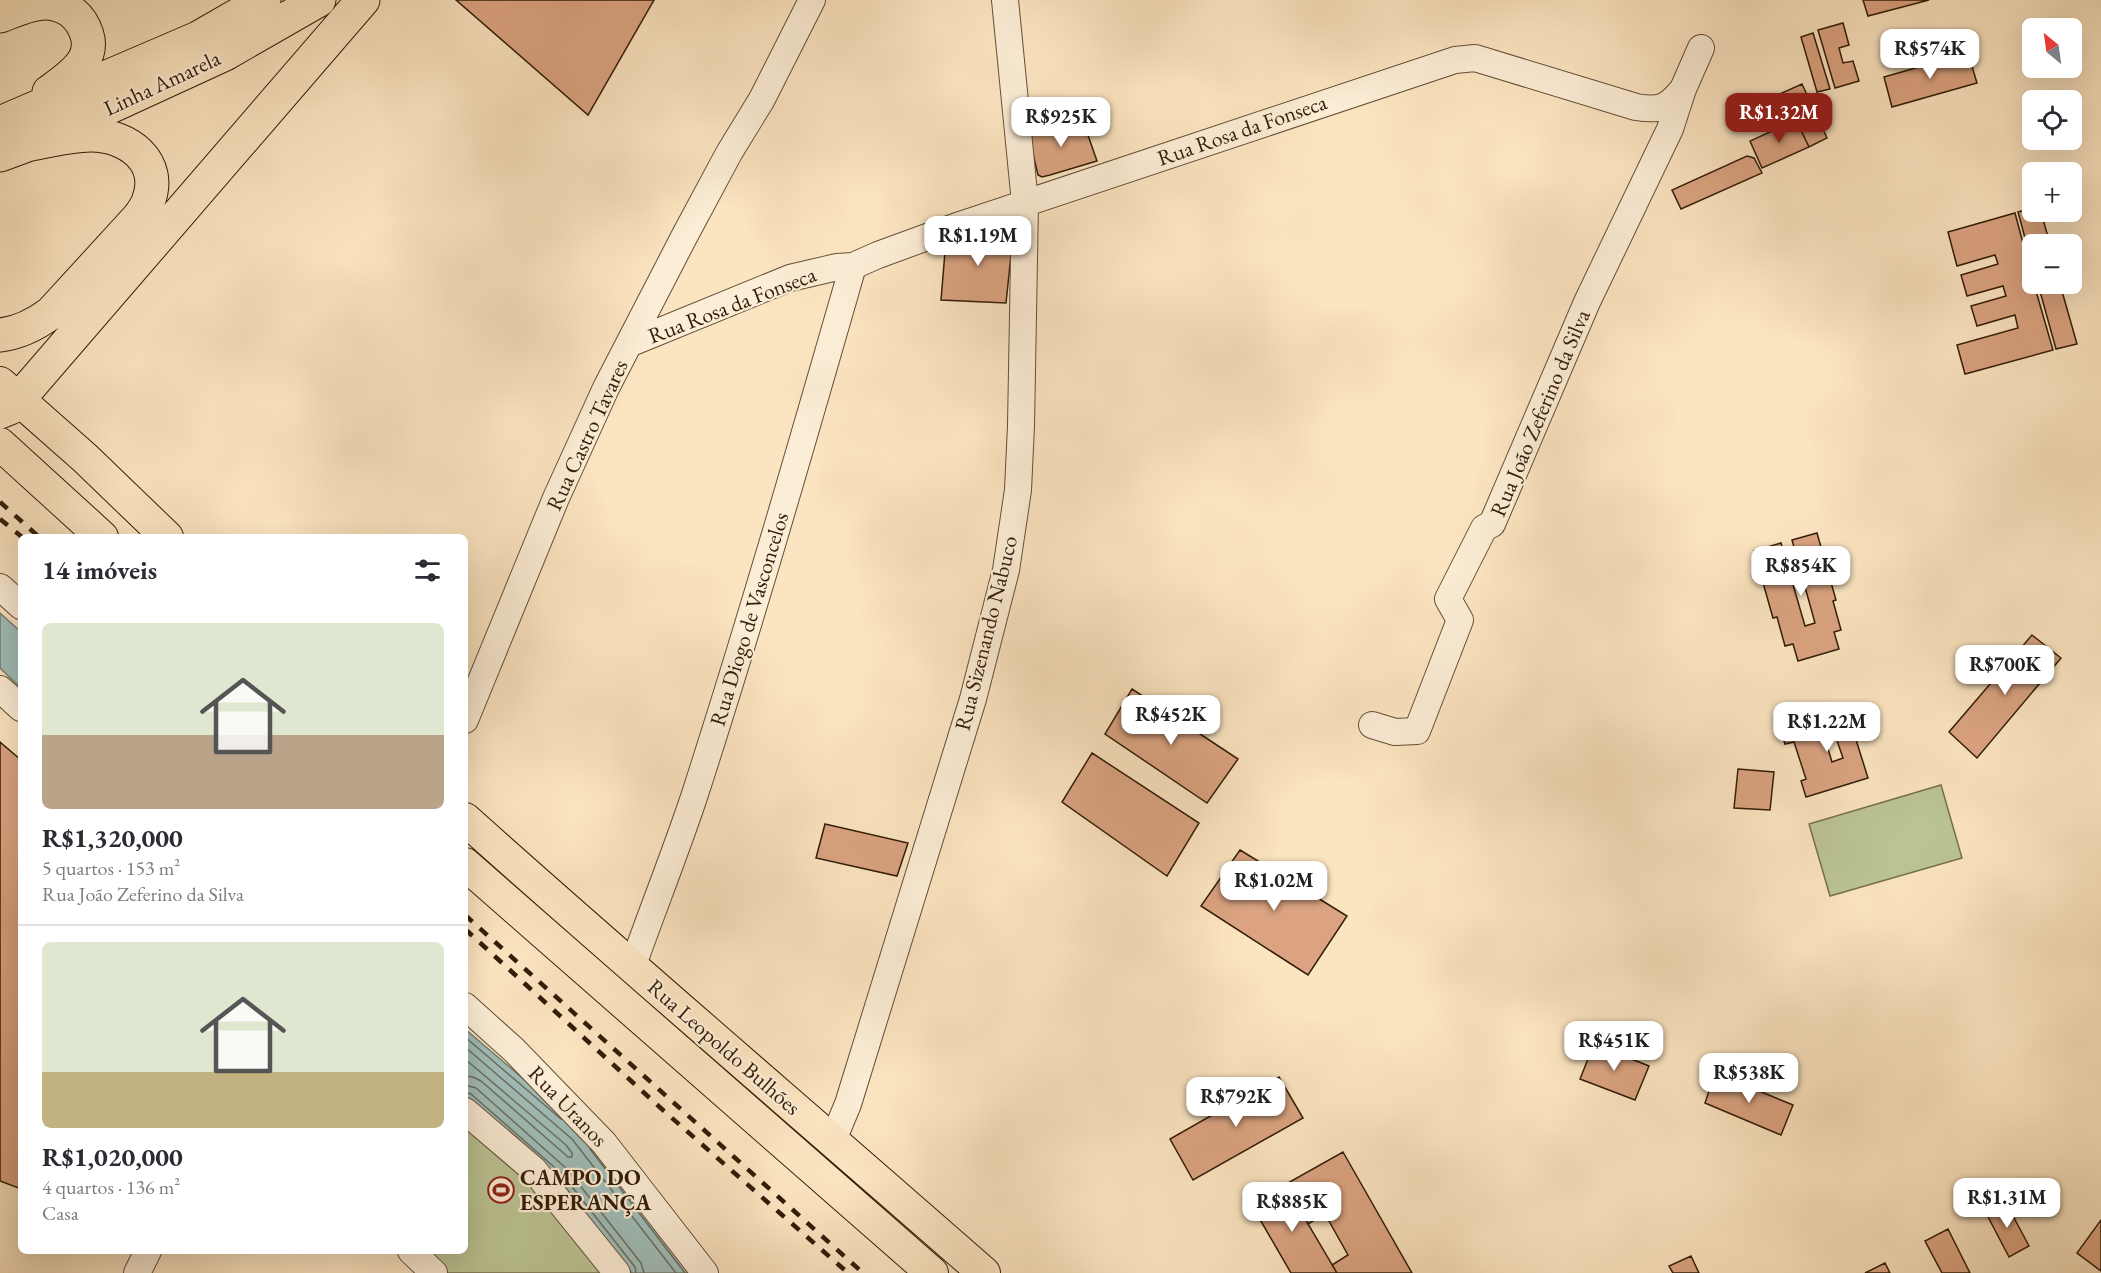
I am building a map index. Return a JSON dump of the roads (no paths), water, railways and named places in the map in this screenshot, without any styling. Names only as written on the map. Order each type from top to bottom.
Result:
[{"type":"highway","name":"Linha Amarela","points":[[11,138],[102,81],[198,38],[264,0]]},
{"type":"highway","name":"Linha Amarela","points":[[11,138],[225,54],[319,0]]},
{"type":"highway","points":[[6,399],[363,0]]},
{"type":"highway","points":[[0,16],[30,6],[53,4],[68,9],[79,19],[89,39],[88,51],[80,67],[11,138]]},
{"type":"highway","points":[[0,335],[22,330],[51,313],[138,218],[148,203],[152,188],[151,171],[144,159],[135,148],[122,141],[93,135],[64,138],[11,138]]},
{"type":"main road","points":[[6,399],[74,448],[164,534]]},
{"type":"main road","points":[[0,444],[99,534]]},
{"type":"main road","name":"Rua Leopoldo Bulhões","points":[[468,822],[632,968],[984,1273]]},
{"type":"main road","name":"Rua Leopoldo Bulhões","points":[[468,867],[932,1273]]},
{"type":"street","name":"Rua Castro Tavares","points":[[468,713],[556,498],[606,388],[729,153],[762,99],[812,0]]},
{"type":"street","name":"Rua Sizenando Nabuco","points":[[833,1140],[848,1104],[973,699],[1006,570],[1018,490],[1025,203],[1005,0]]},
{"type":"street","name":"Rua João Zeferino da Silva","points":[[1372,725],[1395,732],[1417,731],[1460,620],[1448,599],[1484,528],[1492,524],[1559,364],[1670,129],[1683,89],[1701,48]]},
{"type":"street","name":"Rua Rosa da Fonseca","points":[[631,343],[790,278],[837,267],[853,266],[932,235],[1025,203],[1455,60],[1475,58],[1652,110],[1664,108],[1673,102],[1683,89]]},
{"type":"street","name":"Rua Diogo de Vasconcelos","points":[[632,968],[693,800],[756,600],[853,266]]},
{"type":"street","points":[[0,587],[18,603]]},
{"type":"street","points":[[0,689],[18,705]]},
{"type":"street","name":"Rua Uranos","points":[[468,1009],[514,1050],[604,1143],[705,1273]]},
{"type":"street","points":[[468,1114],[534,1170],[617,1273]]},
{"type":"street","points":[[137,1273],[146,1254]]},
{"type":"street","points":[[414,1254],[434,1273]]},
{"type":"water","points":[[0,613],[18,629],[18,685],[0,668]]},
{"type":"water","points":[[468,1032],[582,1129],[693,1273],[632,1273],[558,1178],[468,1099]]},
{"type":"railway","points":[[0,502],[36,534]]},
{"type":"railway","points":[[0,519],[18,534]]},
{"type":"railway","points":[[468,918],[863,1273]]},
{"type":"railway","points":[[468,932],[664,1111],[848,1273]]},
{"type":"place","name":"CAMPO DO ESPERANÇA","points":[[501,1190]]}]
